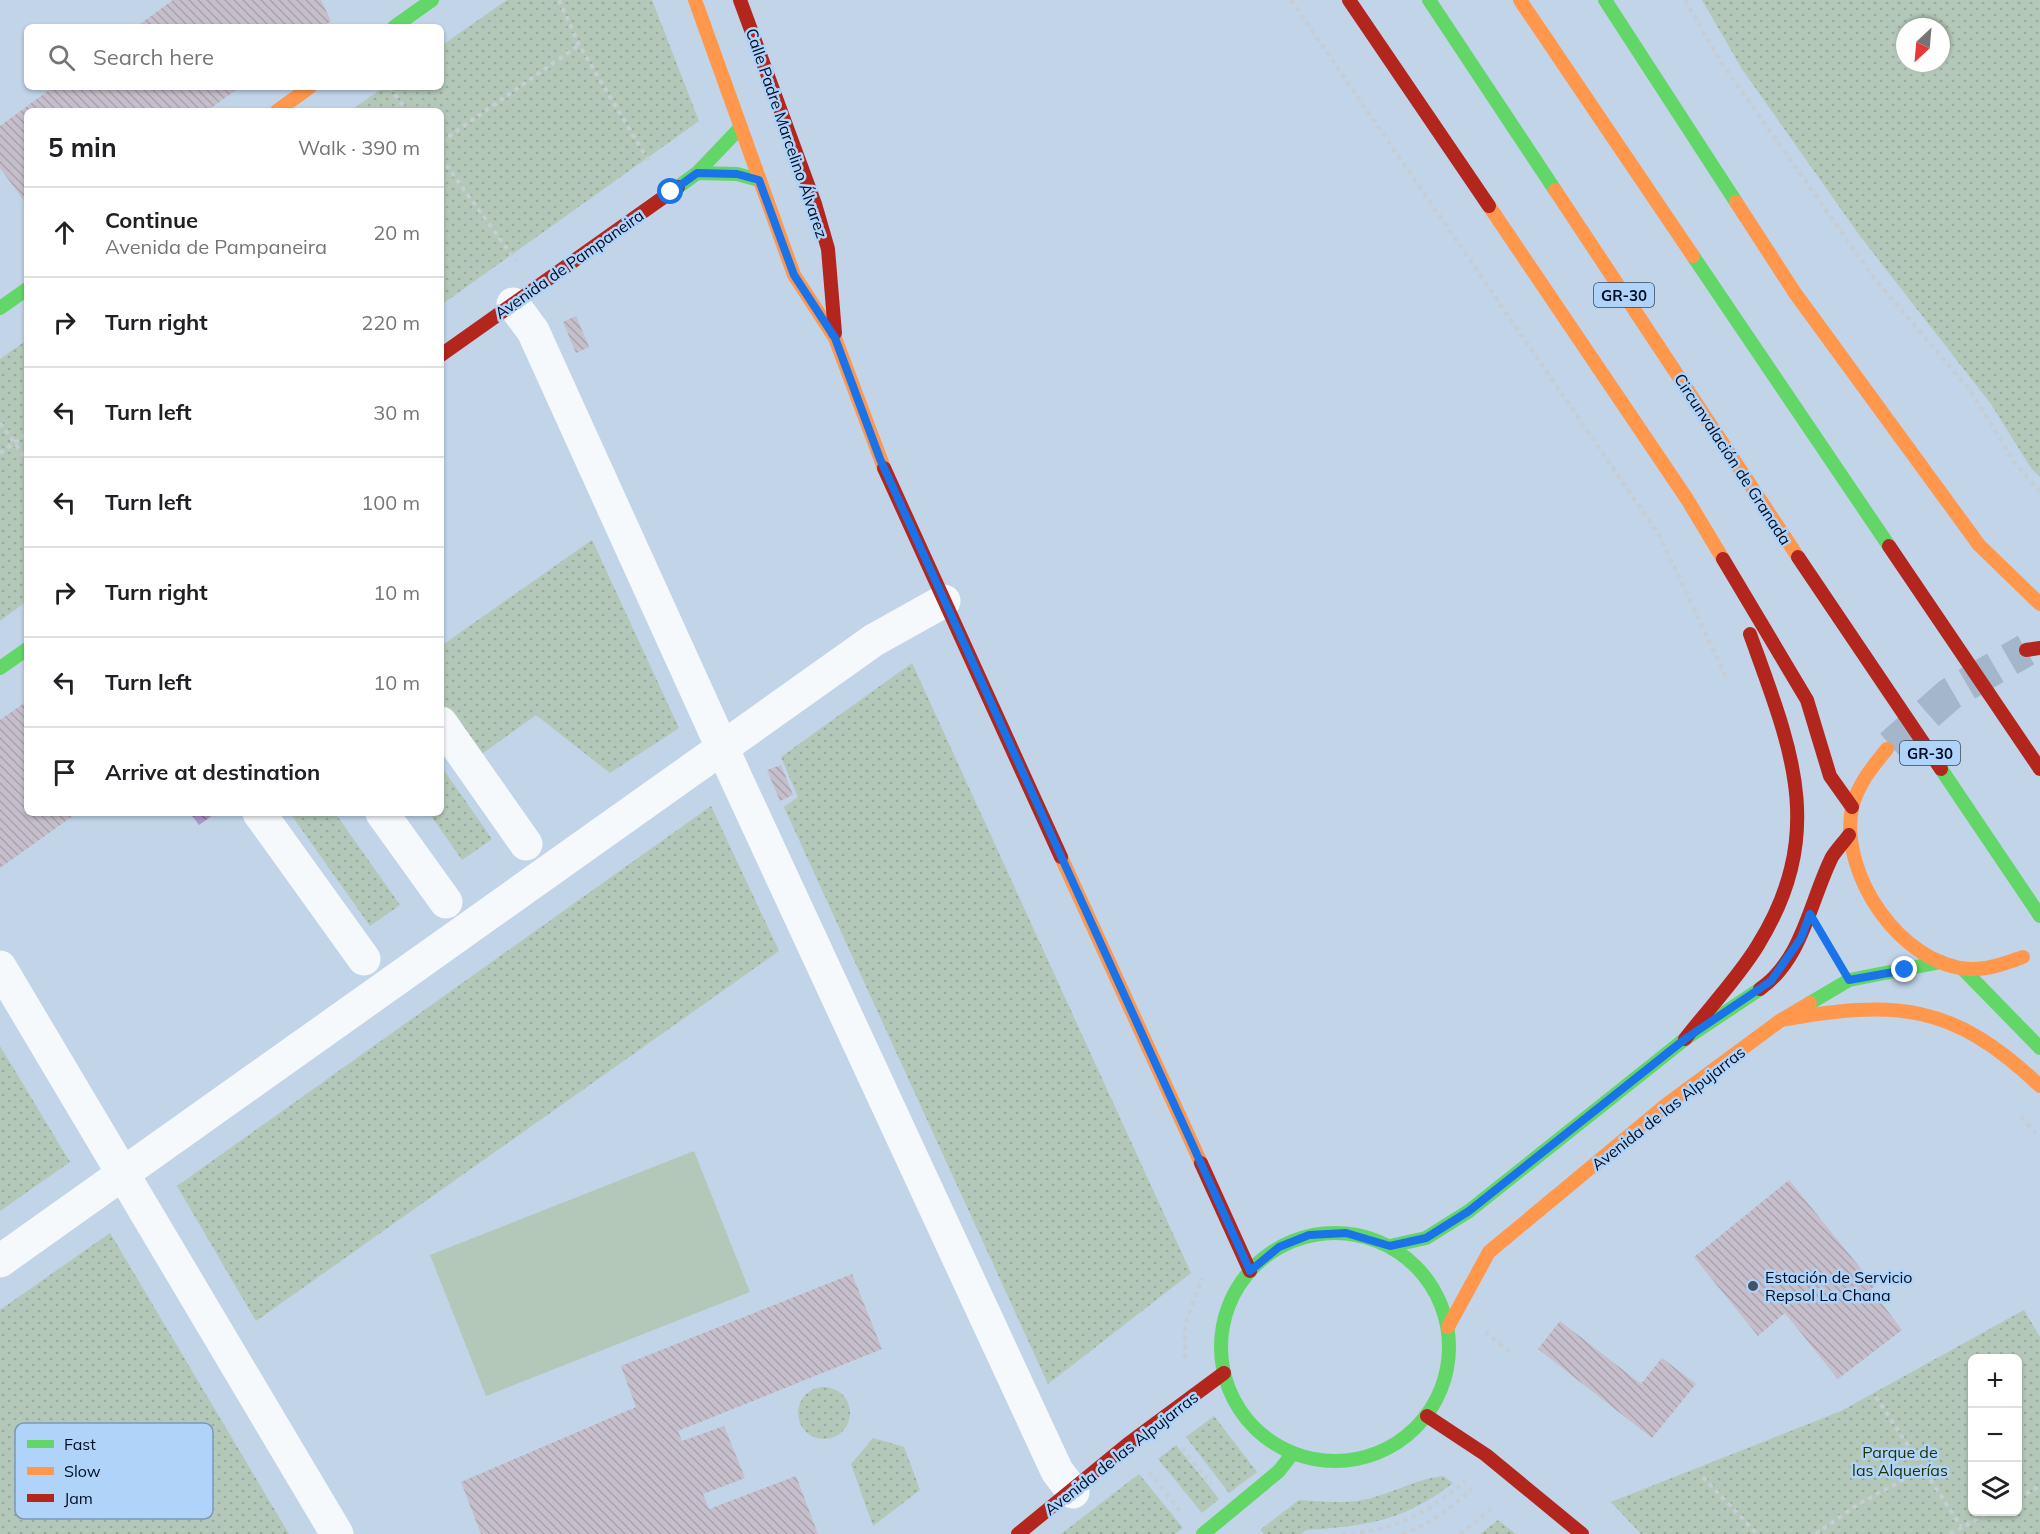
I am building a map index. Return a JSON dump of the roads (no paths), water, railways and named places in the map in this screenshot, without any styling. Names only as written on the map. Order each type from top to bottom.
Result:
[{"type":"main road","name":"Calle Padre Marcelino Álvarez","points":[[695,0],[794,275],[835,338],[880,459],[1250,1271]]},
{"type":"main road","name":"Calle Padre Marcelino Álvarez","points":[[740,0],[815,204],[828,249],[835,338]]},
{"type":"main road","points":[[736,34],[740,0]]},
{"type":"main road","points":[[1349,0],[1687,499],[1807,700],[1830,776],[1852,807]]},
{"type":"main road","name":"Circunvalación de Granada","points":[[1429,0],[1820,590],[2040,916]]},
{"type":"main road","points":[[1520,0],[2040,769]]},
{"type":"main road","points":[[1605,0],[1795,293],[1979,544],[2040,604]]},
{"type":"main road","points":[[281,108],[306,90]]},
{"type":"main road","name":"Avenida de Pampaneira","points":[[444,353],[697,173],[740,128],[754,109]]},
{"type":"main road","points":[[697,173],[737,174],[759,180]]},
{"type":"main road","points":[[0,308],[24,291]]},
{"type":"main road","points":[[1685,1039],[1758,945],[1790,879],[1798,825],[1796,790],[1785,731],[1718,551]]},
{"type":"main road","points":[[0,668],[24,651]]},
{"type":"main road","points":[[1887,749],[1868,773],[1852,807],[1849,835],[1859,876],[1878,911],[1910,942],[1941,962],[1963,969],[1995,966],[2023,957]]},
{"type":"main road","points":[[1390,1246],[1426,1238],[1469,1211],[1685,1039],[1771,981],[1801,938],[1833,856],[1849,835]]},
{"type":"main road","name":"Avenida de las Alpujarras","points":[[1448,1327],[1489,1252],[1666,1105],[1781,1020],[1849,980],[1941,962]]},
{"type":"main road","points":[[1963,969],[2040,1048]]},
{"type":"main road","points":[[1781,1020],[1894,1008],[1935,1016],[1980,1038],[2040,1086]]},
{"type":"main road","points":[[1346,1233],[1390,1246],[1426,1277],[1445,1314],[1450,1347],[1445,1382],[1428,1416],[1401,1442],[1367,1458],[1332,1462],[1293,1453],[1258,1432],[1235,1403],[1224,1373],[1221,1339],[1227,1310],[1250,1271],[1279,1247],[1309,1235],[1346,1233]]},
{"type":"main road","name":"Avenida de las Alpujarras","points":[[1018,1534],[1073,1492],[1128,1444],[1224,1373]]},
{"type":"main road","points":[[1428,1416],[1486,1455],[1582,1534]]},
{"type":"main road","points":[[1203,1534],[1279,1471],[1293,1453]]},
{"type":"street","points":[[513,304],[533,331],[722,747],[1057,1472],[1073,1492]]},
{"type":"street","points":[[0,1261],[874,640],[944,601]]},
{"type":"street","points":[[444,727],[526,844]]},
{"type":"street","points":[[261,816],[364,959]]},
{"type":"street","points":[[384,816],[446,902]]},
{"type":"street","points":[[0,967],[337,1534]]},
{"type":"water","points":[[192,816],[212,816],[199,825]]},
{"type":"tunnel","points":[[1891,746],[1950,694],[2026,650]]},
{"type":"place","name":"Estación de Servicio Repsol La Chana","points":[[1753,1286]]},
{"type":"park label","name":"Parque de las Alquerías","points":[[1900,1461]]}]
